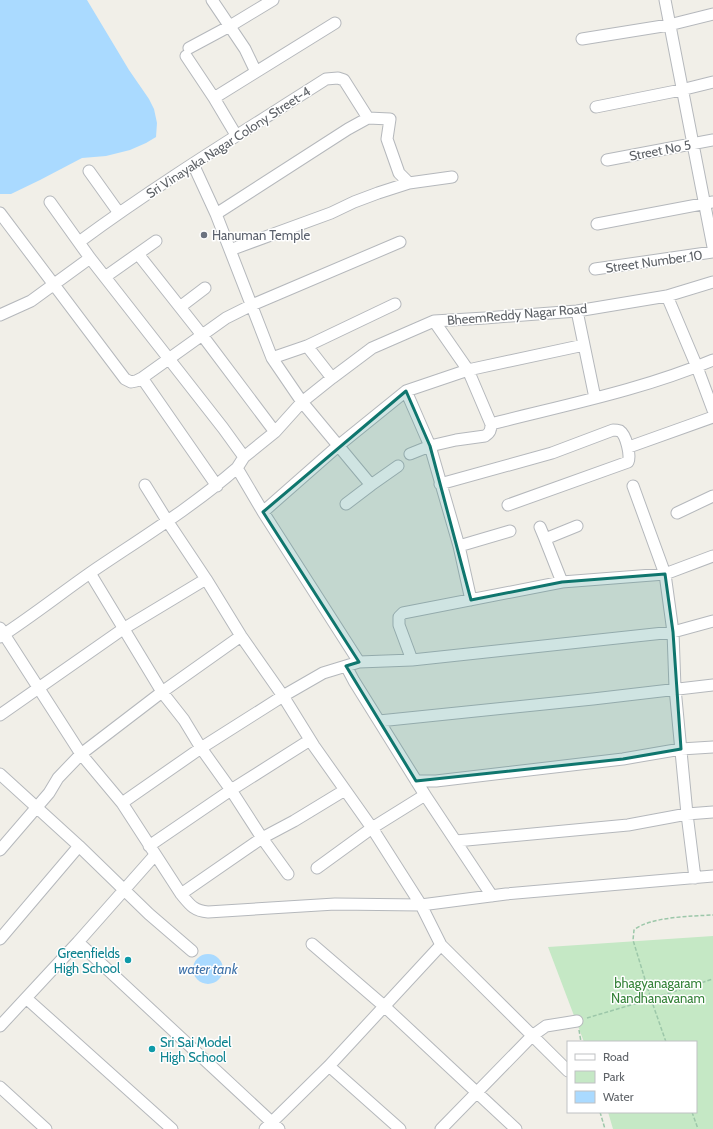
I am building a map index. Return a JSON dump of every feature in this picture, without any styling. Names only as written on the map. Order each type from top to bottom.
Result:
[{"type":"street","points":[[212,0],[245,49],[256,72]]},
{"type":"street","points":[[236,136],[188,52],[273,0]]},
{"type":"street","points":[[664,0],[692,144],[709,202],[713,247]]},
{"type":"street","points":[[582,39],[669,25],[713,14]]},
{"type":"street","points":[[214,98],[334,23]]},
{"type":"street","name":"Sri Vinayaka Nagar Colony Street-4","points":[[79,242],[119,213],[193,164],[326,79],[332,78],[344,80],[368,118]]},
{"type":"street","points":[[596,107],[713,82]]},
{"type":"street","points":[[216,214],[348,129],[368,118],[390,119],[387,139],[399,172],[409,183]]},
{"type":"street","name":"Street No 5","points":[[607,160],[713,140]]},
{"type":"street","points":[[193,164],[216,214],[272,358],[302,402],[371,485]]},
{"type":"street","points":[[88,171],[119,213]]},
{"type":"street","points":[[230,250],[331,213],[354,202],[409,183],[452,177]]},
{"type":"street","points":[[50,202],[90,258],[223,428],[244,458]]},
{"type":"street","points":[[597,224],[709,202]]},
{"type":"street","points":[[0,212],[125,379],[131,382],[142,378],[226,318],[252,305],[400,242]]},
{"type":"street","points":[[105,277],[156,241]]},
{"type":"street","name":"Street Number 10","points":[[595,269],[713,252]]},
{"type":"street","points":[[138,254],[202,335],[275,432]]},
{"type":"street","points":[[0,315],[31,301],[90,258]]},
{"type":"street","name":"BheemReddy Nagar Road","points":[[1,633],[168,522],[217,486],[237,468],[244,458],[275,432],[302,402],[372,348],[434,321],[577,311],[667,296],[713,282]]},
{"type":"street","points":[[180,307],[205,288]]},
{"type":"street","points":[[667,296],[697,367],[713,410]]},
{"type":"street","points":[[272,358],[307,346],[395,304]]},
{"type":"street","points":[[577,311],[595,398]]},
{"type":"street","points":[[410,454],[430,446],[456,440],[485,436],[491,430],[491,424],[468,370],[434,321]]},
{"type":"street","points":[[262,512],[338,446],[406,390],[468,370],[584,345]]},
{"type":"street","points":[[307,346],[332,378]]},
{"type":"street","points":[[491,424],[627,390],[697,367],[713,360]]},
{"type":"street","points":[[142,378],[217,486]]},
{"type":"street","points":[[406,390],[430,446],[459,546],[471,600]]},
{"type":"street","points":[[629,447],[713,417]]},
{"type":"street","points":[[440,484],[552,452],[613,430],[618,430],[621,432],[629,447],[630,459],[626,464],[508,505]]},
{"type":"street","points":[[346,504],[398,466]]},
{"type":"street","points":[[237,468],[262,512],[359,662]]},
{"type":"street","points":[[145,485],[241,636],[283,696],[310,740],[372,828],[421,905],[441,945],[567,1070]]},
{"type":"street","points":[[633,486],[665,574],[673,632],[675,688],[687,814],[695,878]]},
{"type":"street","points":[[677,513],[713,496]]},
{"type":"street","points":[[545,539],[577,526]]},
{"type":"street","points":[[540,527],[562,582]]},
{"type":"street","points":[[459,546],[510,531]]},
{"type":"street","points":[[412,660],[399,625],[399,617],[404,613],[562,582],[665,574],[713,556]]},
{"type":"street","points":[[90,573],[162,692],[184,720],[201,748],[288,874]]},
{"type":"street","points":[[0,714],[123,629],[206,579]]},
{"type":"street","points":[[122,803],[201,748],[283,696],[323,673],[359,662],[412,660],[673,632],[713,621]]},
{"type":"street","points":[[1,633],[81,754],[122,803],[181,894],[198,911],[208,912],[335,904],[421,905],[492,896],[713,876]]},
{"type":"street","points":[[0,850],[49,793],[58,778],[81,754],[162,692],[241,636]]},
{"type":"street","points":[[346,666],[416,781],[492,896]]},
{"type":"street","points":[[379,721],[713,685]]},
{"type":"street","points":[[0,1026],[124,890],[152,851],[231,790],[310,740]]},
{"type":"street","points":[[416,781],[436,781],[623,759],[681,749],[713,747]]},
{"type":"street","points":[[0,774],[79,846],[149,914],[192,951]]},
{"type":"street","points":[[181,894],[262,838],[294,821],[345,790]]},
{"type":"street","points":[[317,868],[372,828],[425,795]]},
{"type":"street","points":[[456,841],[628,824],[687,814],[713,812]]},
{"type":"street","points":[[0,939],[79,846]]},
{"type":"street","points":[[78,942],[272,1127],[441,945]]},
{"type":"street","points":[[312,944],[384,1006],[516,1129]]},
{"type":"street","points":[[26,998],[172,1129]]},
{"type":"street","points":[[441,1129],[532,1036],[546,1026],[577,1021]]},
{"type":"street","points":[[329,1066],[400,1129]]},
{"type":"street","points":[[0,1087],[46,1129]]},
{"type":"path","points":[[666,1041],[633,940],[634,930],[639,925],[651,922],[684,917],[713,915]]},
{"type":"path","points":[[577,1021],[713,979]]},
{"type":"path","points":[[600,1113],[605,1129]]},
{"type":"path","points":[[692,1113],[698,1129]]},
{"type":"highlighted area","points":[[406,391],[430,446],[471,600],[562,582],[665,574],[673,632],[681,749],[623,759],[416,781],[346,666],[359,662],[263,512]]},
{"type":"green space","name":"bhagyanagaram Nandhanavanam","points":[[713,936],[713,1129],[613,1129],[608,1113],[697,1113],[697,1041],[584,1041],[548,947]]},
{"type":"water","points":[[0,0],[87,0],[129,70],[149,99],[154,109],[157,123],[156,137],[130,150],[106,156],[82,158],[11,194],[0,194]]},
{"type":"water","name":"water tank","points":[[208,954],[218,959],[223,969],[218,979],[208,984],[198,979],[193,969],[198,959]]},
{"type":"place","name":"Hanuman Temple","points":[[204,235]]},
{"type":"place","name":"Greenfields High School","points":[[128,960]]},
{"type":"place","name":"Sri Sai Model High School","points":[[152,1049]]}]
